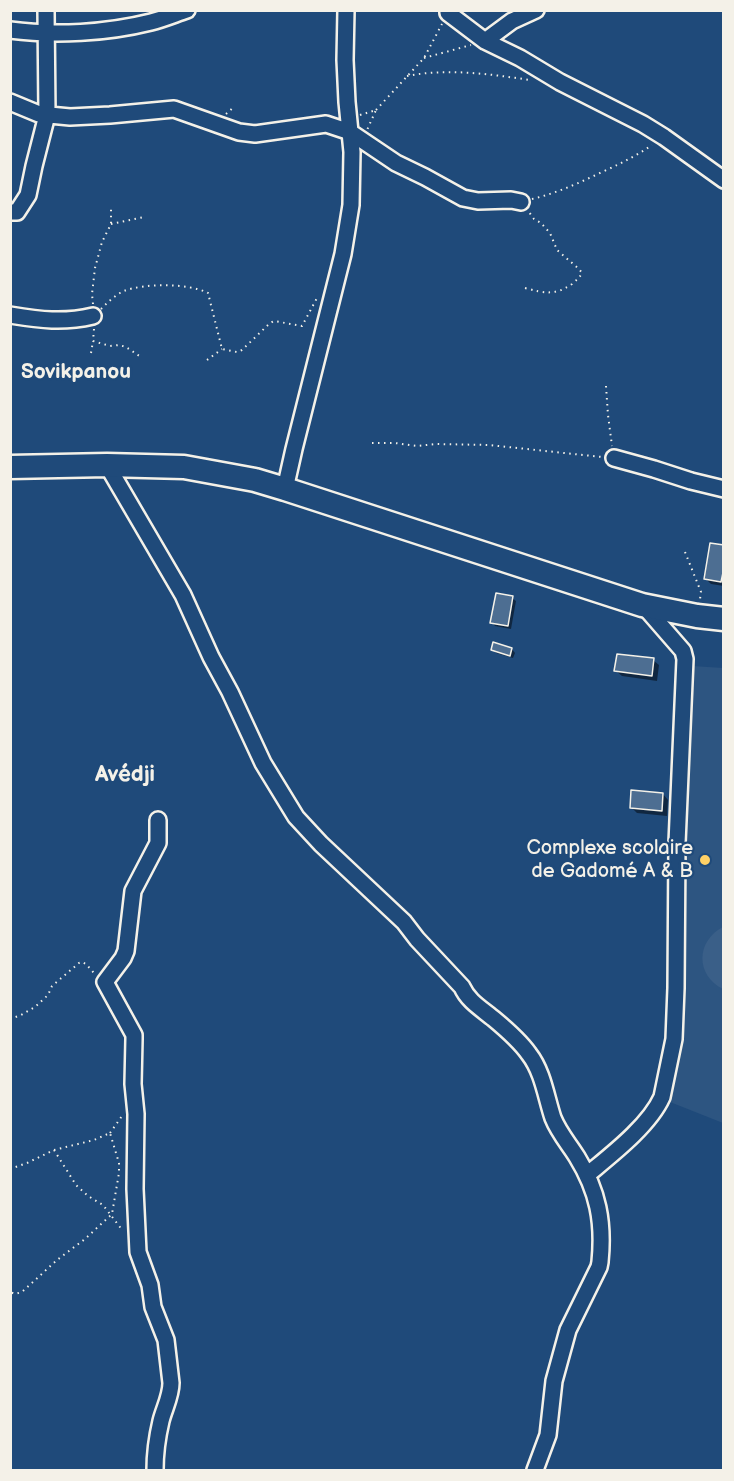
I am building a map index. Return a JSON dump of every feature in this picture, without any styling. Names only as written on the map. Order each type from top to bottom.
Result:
[{"type":"highway","points":[[10,467],[107,465],[184,467],[255,480],[642,604],[723,619]]},
{"type":"street","points":[[10,212],[17,212],[28,195],[47,115],[46,10]]},
{"type":"street","points":[[10,30],[69,32],[120,28],[152,22],[187,10]]},
{"type":"street","points":[[285,489],[346,238],[351,205],[354,130],[347,102],[346,10]]},
{"type":"street","points":[[485,41],[512,21],[536,10]]},
{"type":"street","points":[[447,12],[485,41],[643,124],[723,180]]},
{"type":"street","points":[[10,102],[47,115],[85,117],[174,109],[239,132],[255,134],[326,124],[354,130],[396,163],[463,198],[478,201],[521,202]]},
{"type":"street","points":[[326,124],[347,102]]},
{"type":"street","points":[[10,315],[49,320],[74,320],[93,316]]},
{"type":"street","points":[[614,458],[723,489]]},
{"type":"street","points":[[107,465],[183,595],[259,754],[296,817],[321,844],[404,922],[462,987],[465,994],[530,1054],[556,1125],[587,1175],[597,1199],[600,1215],[600,1262],[569,1326],[554,1381],[548,1435],[535,1470]]},
{"type":"street","points":[[587,1175],[626,1141],[658,1106],[662,1097],[674,1039],[677,843],[685,659],[683,651],[642,604]]},
{"type":"street","points":[[155,1470],[155,1452],[160,1424],[171,1383],[166,1340],[153,1307],[150,1285],[138,1252],[133,1084],[134,1035],[105,982],[126,951],[133,891],[158,843],[158,820]]},
{"type":"path","points":[[354,130],[376,110],[424,58],[447,12]]},
{"type":"path","points":[[424,58],[485,41]]},
{"type":"path","points":[[407,76],[422,73],[478,73],[560,82]]},
{"type":"path","points":[[354,130],[376,110]]},
{"type":"path","points":[[525,288],[543,293],[561,291],[582,273],[557,250],[550,233],[534,219],[521,202],[570,187],[590,178],[637,155],[664,137]]},
{"type":"path","points":[[91,353],[95,326],[92,294],[95,268],[102,242],[111,224],[111,208]]},
{"type":"path","points":[[111,224],[144,217]]},
{"type":"path","points":[[93,316],[124,291],[150,286],[178,285],[202,290],[208,293],[222,349]]},
{"type":"path","points":[[207,360],[222,349],[237,352],[242,350],[274,321],[302,326],[321,291]]},
{"type":"path","points":[[93,341],[110,346],[126,347],[141,357]]},
{"type":"path","points":[[372,443],[417,446],[489,445],[614,458],[606,386]]},
{"type":"path","points":[[685,552],[701,592],[700,597]]},
{"type":"path","points":[[10,1018],[35,1007],[48,995],[52,986],[79,963],[86,964],[105,982]]},
{"type":"path","points":[[10,1169],[54,1150],[94,1140],[110,1133],[119,1163],[112,1215],[22,1292],[15,1294],[10,1292]]},
{"type":"path","points":[[54,1150],[76,1185],[103,1205],[112,1215]]},
{"type":"shaded area","name":"Complexe scolaire de Gadomé A & B","points":[[692,666],[723,668],[723,1123],[670,1102],[680,1052]]},
{"type":"shaded area","points":[[723,927],[723,989],[707,975],[702,958],[708,941]]},
{"type":"building","points":[[710,543],[724,545],[724,568],[721,582],[704,579]]},
{"type":"building","points":[[496,593],[513,596],[508,626],[490,623]]},
{"type":"building","points":[[493,642],[512,648],[510,656],[491,650]]},
{"type":"building","points":[[617,654],[654,658],[652,676],[614,671]]},
{"type":"building","points":[[631,790],[663,793],[662,811],[630,808]]},
{"type":"place","name":"Complexe scolaire de Gadomé A & B","points":[[705,860]]},
{"type":"district","name":"Sovikpanou","points":[[76,373]]},
{"type":"district","name":"Avédji","points":[[125,775]]}]
